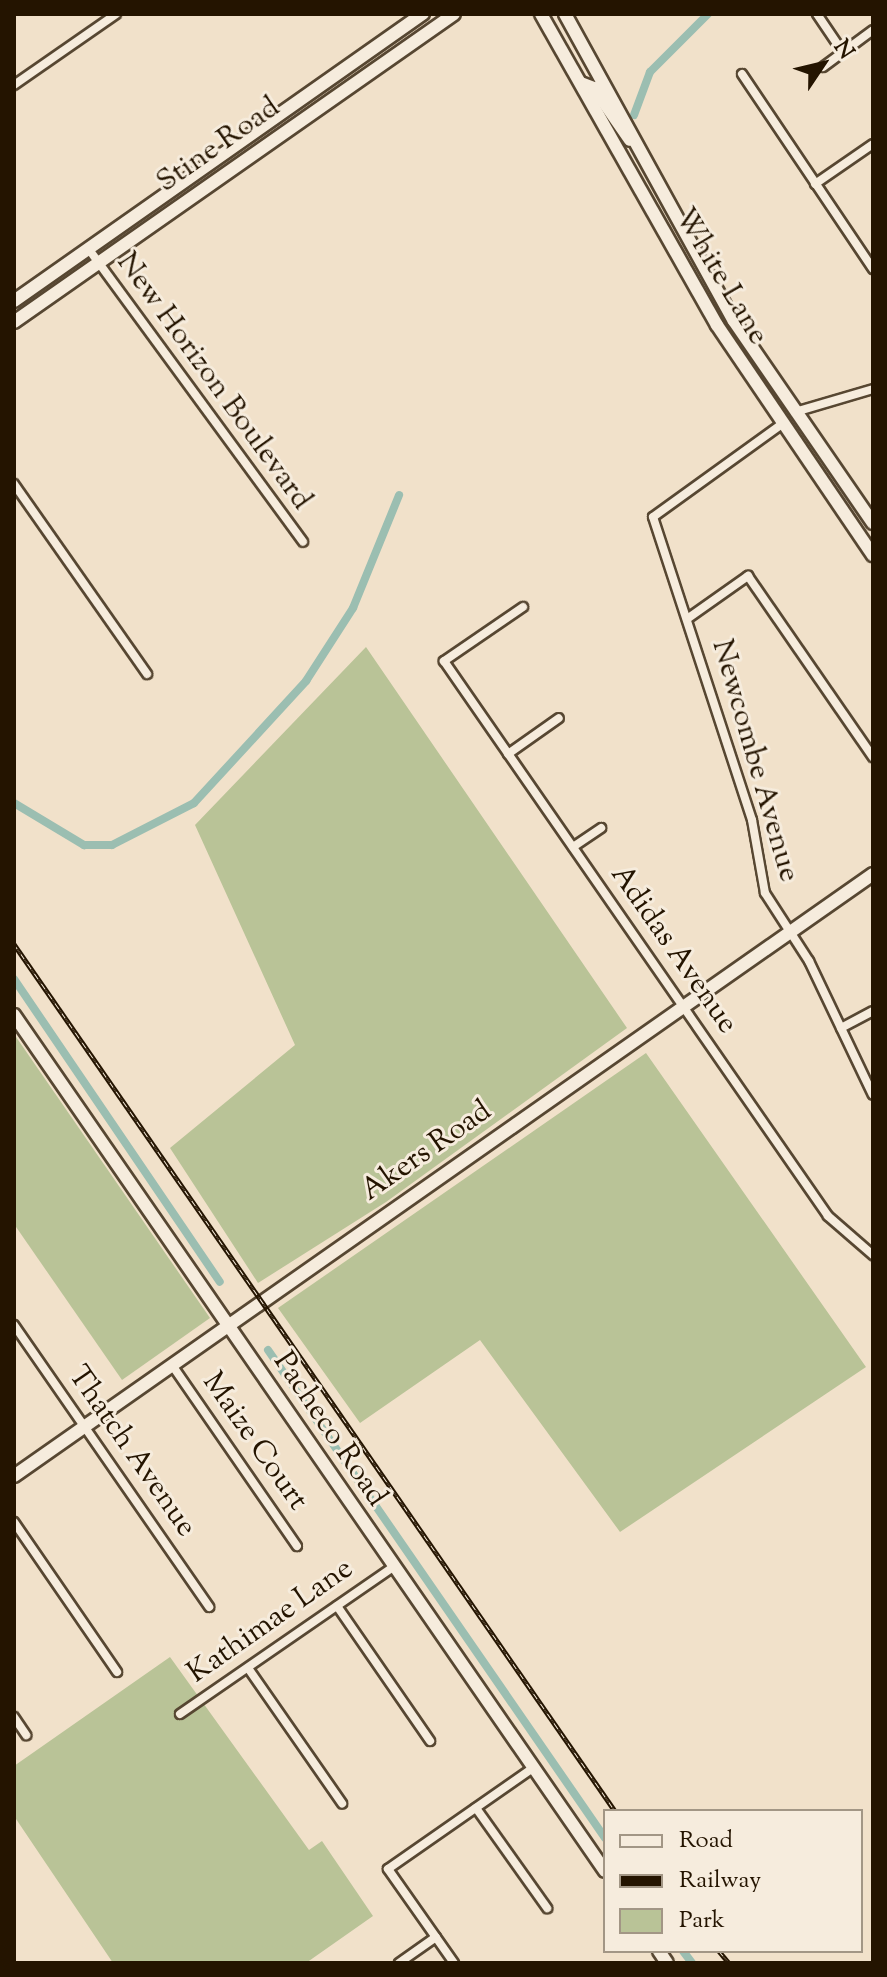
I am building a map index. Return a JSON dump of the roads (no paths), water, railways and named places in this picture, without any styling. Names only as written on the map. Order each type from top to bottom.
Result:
[{"type":"main road","name":"Stine Road","points":[[14,322],[454,14]]},
{"type":"main road","name":"White Lane","points":[[541,14],[676,256],[730,345],[873,555]]},
{"type":"main road","name":"White Lane","points":[[565,14],[734,321],[873,523]]},
{"type":"main road","name":"Stine Road","points":[[14,301],[418,18]]},
{"type":"main road","points":[[359,80],[363,66],[418,18]]},
{"type":"main road","points":[[581,83],[594,88],[618,131],[633,142]]},
{"type":"main road","points":[[244,160],[246,149],[294,105]]},
{"type":"main road","points":[[192,197],[190,187],[233,148]]},
{"type":"main road","points":[[676,256],[685,257],[734,321]]},
{"type":"main road","points":[[730,345],[781,409],[795,412]]},
{"type":"main road","points":[[782,424],[838,473]]},
{"type":"main road","name":"Akers Road","points":[[14,1476],[873,874]]},
{"type":"main road","name":"Pacheco Road","points":[[16,1023],[228,1325],[390,1569],[534,1767],[603,1868]]},
{"type":"street","points":[[14,85],[116,14]]},
{"type":"street","points":[[817,14],[842,51]]},
{"type":"street","points":[[823,67],[873,30]]},
{"type":"street","points":[[742,74],[873,269]]},
{"type":"street","points":[[815,184],[873,144]]},
{"type":"street","name":"New Horizon Boulevard","points":[[88,248],[303,542]]},
{"type":"street","points":[[795,412],[873,389]]},
{"type":"street","name":"Newcombe Avenue","points":[[782,424],[653,517],[752,820],[760,879],[841,1028],[873,1095]]},
{"type":"street","points":[[14,484],[147,674]]},
{"type":"street","points":[[687,619],[748,576],[873,757]]},
{"type":"street","name":"Adidas Avenue","points":[[523,607],[444,661],[828,1216],[873,1255]]},
{"type":"street","points":[[508,754],[559,718]]},
{"type":"street","points":[[573,847],[601,828]]},
{"type":"street","points":[[841,1028],[873,1011]]},
{"type":"street","name":"Thatch Avenue","points":[[14,1325],[209,1607]]},
{"type":"street","name":"Maize Court","points":[[172,1365],[297,1546]]},
{"type":"street","points":[[14,1522],[117,1672]]},
{"type":"street","name":"Kathimae Lane","points":[[180,1714],[390,1569]]},
{"type":"street","points":[[337,1606],[430,1741]]},
{"type":"street","points":[[248,1668],[342,1803]]},
{"type":"street","points":[[14,1717],[26,1735]]},
{"type":"street","points":[[454,1963],[388,1869],[534,1767]]},
{"type":"street","points":[[476,1808],[547,1908]]},
{"type":"street","points":[[399,1963],[436,1937]]},
{"type":"waterway","points":[[634,115],[650,72],[708,14]]},
{"type":"waterway","points":[[14,803],[84,845],[112,845],[194,803],[306,681],[353,608],[399,495]]},
{"type":"waterway","points":[[14,979],[220,1282]]},
{"type":"waterway","points":[[268,1350],[603,1835]]},
{"type":"waterway","points":[[684,1953],[692,1963]]},
{"type":"railway","points":[[14,944],[614,1809]]},
{"type":"railway","points":[[721,1953],[729,1963]]}]
